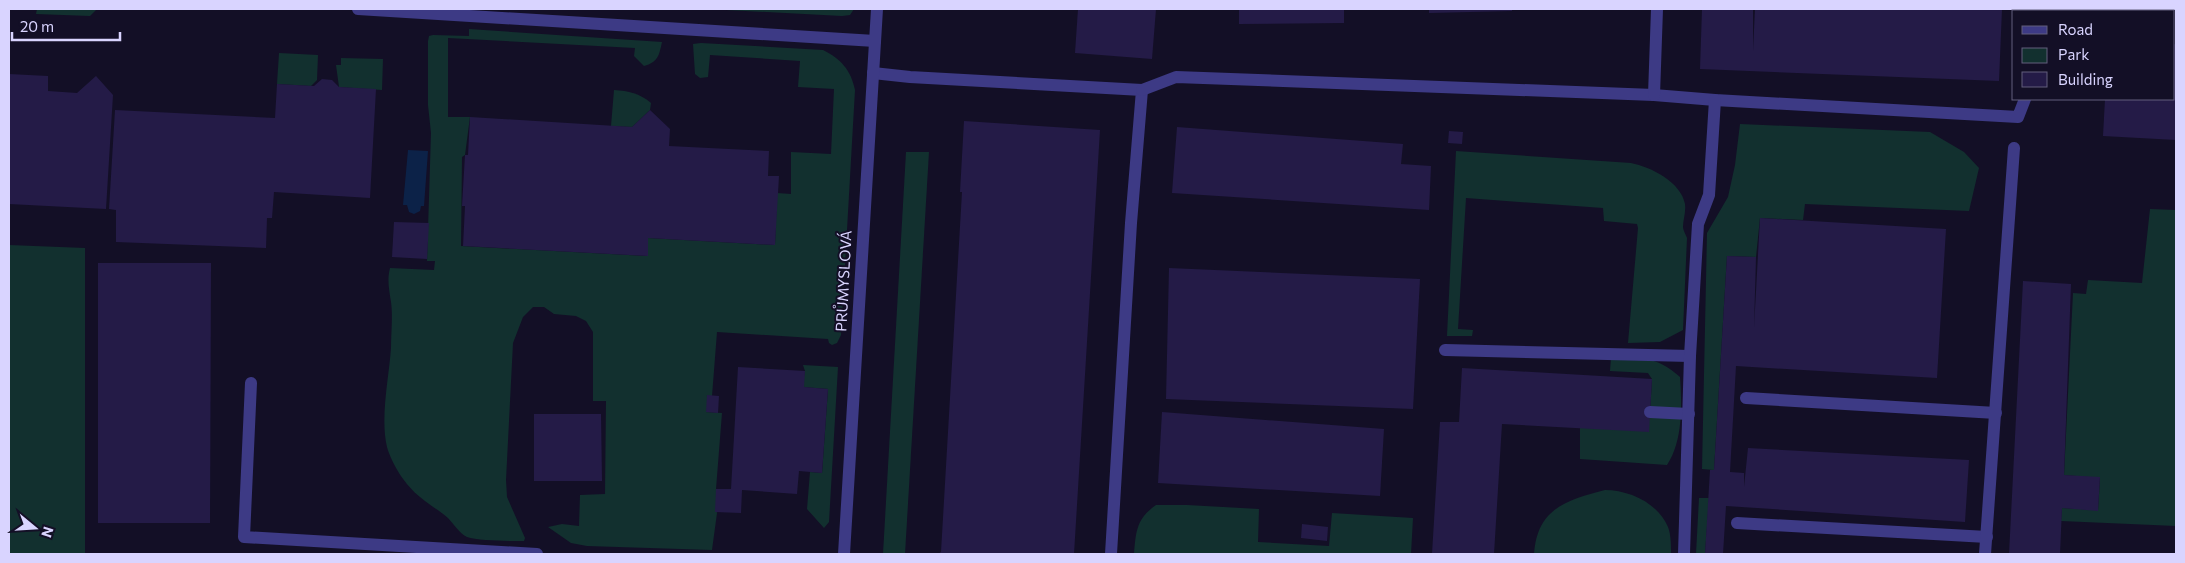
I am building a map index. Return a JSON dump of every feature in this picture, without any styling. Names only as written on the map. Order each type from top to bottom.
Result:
[{"type":"street","points":[[358,9],[875,41]]},
{"type":"street","name":"PRŮMYSLOVÁ","points":[[844,554],[877,9]]},
{"type":"street","points":[[1654,95],[1657,9]]},
{"type":"street","points":[[873,73],[920,78],[1142,90],[1176,77],[1654,95],[2018,117],[2025,100]]},
{"type":"street","points":[[1111,554],[1131,223],[1142,90]]},
{"type":"street","points":[[1684,554],[1690,356],[1698,224],[1709,195],[1715,100]]},
{"type":"street","points":[[1985,554],[2014,148]]},
{"type":"street","points":[[1445,350],[1690,356]]},
{"type":"street","points":[[251,383],[244,537],[537,554]]},
{"type":"street","points":[[1746,398],[1996,413]]},
{"type":"street","points":[[1650,412],[1689,414]]},
{"type":"street","points":[[1737,523],[1987,537]]},
{"type":"green space","points":[[37,9],[96,10],[90,16],[36,14]]},
{"type":"green space","points":[[707,9],[854,9],[850,15],[842,16]]},
{"type":"green space","points":[[469,29],[662,42],[657,58],[652,63],[644,66],[634,56],[635,48],[448,38],[448,117],[470,117],[465,155],[462,157],[461,246],[647,256],[648,238],[775,245],[777,193],[791,194],[791,152],[831,154],[834,89],[798,87],[800,61],[710,55],[708,77],[700,78],[695,74],[693,44],[823,50],[840,61],[851,77],[855,90],[841,335],[837,343],[832,345],[828,339],[717,332],[712,396],[706,412],[722,413],[716,489],[717,513],[712,550],[587,546],[571,543],[548,527],[562,524],[579,526],[580,495],[605,494],[606,401],[593,401],[593,332],[586,321],[576,316],[554,314],[544,307],[533,307],[523,317],[513,343],[506,480],[507,497],[525,538],[524,541],[479,539],[464,536],[448,518],[415,492],[392,461],[387,447],[384,423],[391,348],[392,313],[388,281],[390,268],[434,270],[435,261],[427,261],[431,133],[428,105],[428,41],[429,36],[433,35],[469,36]]},
{"type":"green space","points":[[279,53],[318,55],[317,80],[311,86],[277,84]]},
{"type":"green space","points":[[341,58],[383,59],[382,90],[339,87],[336,65],[341,65]]},
{"type":"green space","points":[[614,90],[629,92],[642,97],[651,103],[650,110],[632,127],[611,126]]},
{"type":"green space","points":[[1740,124],[1930,132],[1964,152],[1979,168],[1969,211],[1805,204],[1803,220],[1760,218],[1756,257],[1727,256],[1714,470],[1702,469],[1707,233],[1728,197],[1735,165]]},
{"type":"green space","points":[[1456,151],[1631,163],[1656,172],[1671,182],[1678,189],[1685,204],[1683,227],[1687,238],[1683,330],[1660,342],[1628,343],[1637,224],[1604,221],[1603,208],[1466,198],[1458,329],[1473,330],[1472,336],[1447,336]]},
{"type":"green space","points":[[906,152],[929,152],[905,554],[883,554]]},
{"type":"green space","points":[[2150,209],[2176,210],[2176,526],[2061,521],[2062,508],[2098,510],[2100,478],[2064,475],[2073,293],[2086,294],[2088,280],[2142,283]]},
{"type":"green space","points":[[9,245],[85,248],[85,554],[9,554]]},
{"type":"green space","points":[[1611,358],[1640,359],[1656,362],[1680,377],[1681,411],[1679,434],[1667,465],[1580,459],[1580,428],[1650,412],[1652,379],[1648,373],[1610,371]]},
{"type":"green space","points":[[803,365],[838,367],[829,522],[824,528],[807,509],[810,472],[822,473],[828,389],[802,387],[805,371]]},
{"type":"green space","points":[[1605,490],[1633,495],[1642,499],[1657,511],[1669,530],[1671,554],[1534,554],[1536,539],[1541,526],[1556,509],[1578,498]]},
{"type":"green space","points":[[1699,498],[1709,498],[1705,554],[1696,554]]},
{"type":"green space","points":[[1156,505],[1259,509],[1258,542],[1329,546],[1332,513],[1413,518],[1411,554],[1134,554],[1138,526],[1144,515]]},
{"type":"water","points":[[408,150],[428,151],[424,206],[421,206],[420,211],[414,214],[409,212],[407,205],[403,205]]},
{"type":"building","points":[[1078,9],[1156,9],[1152,59],[1075,53]]},
{"type":"building","points":[[1239,9],[1344,9],[1344,23],[1239,24]]},
{"type":"building","points":[[1429,9],[1512,9],[1512,11],[1429,13]]},
{"type":"building","points":[[1702,9],[1753,9],[1753,51],[1755,9],[2002,9],[1999,81],[1700,69]]},
{"type":"building","points":[[2176,45],[2176,140],[2103,136],[2105,100],[2175,100]]},
{"type":"building","points":[[9,74],[48,76],[48,91],[77,93],[96,76],[113,95],[106,209],[9,204]]},
{"type":"building","points":[[322,79],[332,80],[339,87],[376,89],[370,198],[274,192],[272,218],[267,218],[266,248],[116,242],[116,210],[109,209],[115,110],[275,118],[277,84],[314,86]]},
{"type":"building","points":[[650,110],[670,129],[669,146],[769,151],[768,176],[779,176],[775,245],[648,238],[648,256],[463,246],[465,206],[462,206],[465,155],[468,155],[470,117],[632,127]]},
{"type":"building","points":[[964,121],[1100,130],[1074,554],[938,554],[941,552],[962,192],[960,192]]},
{"type":"building","points":[[1177,127],[1403,144],[1401,164],[1431,166],[1429,210],[1172,193]]},
{"type":"building","points":[[1449,131],[1463,132],[1462,144],[1448,143]]},
{"type":"building","points":[[1760,218],[1946,229],[1937,378],[1736,366],[1730,472],[1744,473],[1744,487],[1748,448],[1969,460],[1965,522],[1726,506],[1723,554],[1705,554],[1710,470],[1714,470],[1727,256],[1756,257],[1754,328]]},
{"type":"building","points":[[394,222],[429,223],[427,259],[392,257]]},
{"type":"building","points":[[98,263],[211,263],[210,523],[98,523]]},
{"type":"building","points":[[1169,268],[1420,279],[1413,409],[1166,399]]},
{"type":"building","points":[[2023,281],[2071,284],[2064,475],[2100,477],[2098,511],[2062,508],[2060,554],[2009,554]]},
{"type":"building","points":[[738,367],[805,371],[804,387],[828,389],[822,473],[799,471],[797,494],[742,490],[741,513],[715,512],[716,489],[731,489]]},
{"type":"building","points":[[1462,368],[1652,379],[1649,432],[1502,424],[1494,554],[1432,554],[1440,422],[1459,422]]},
{"type":"building","points":[[707,395],[719,396],[718,413],[706,412]]},
{"type":"building","points":[[1162,412],[1384,429],[1380,496],[1158,483]]},
{"type":"building","points":[[534,414],[601,414],[602,481],[534,481]]},
{"type":"building","points":[[1302,524],[1328,527],[1327,541],[1301,538]]}]
